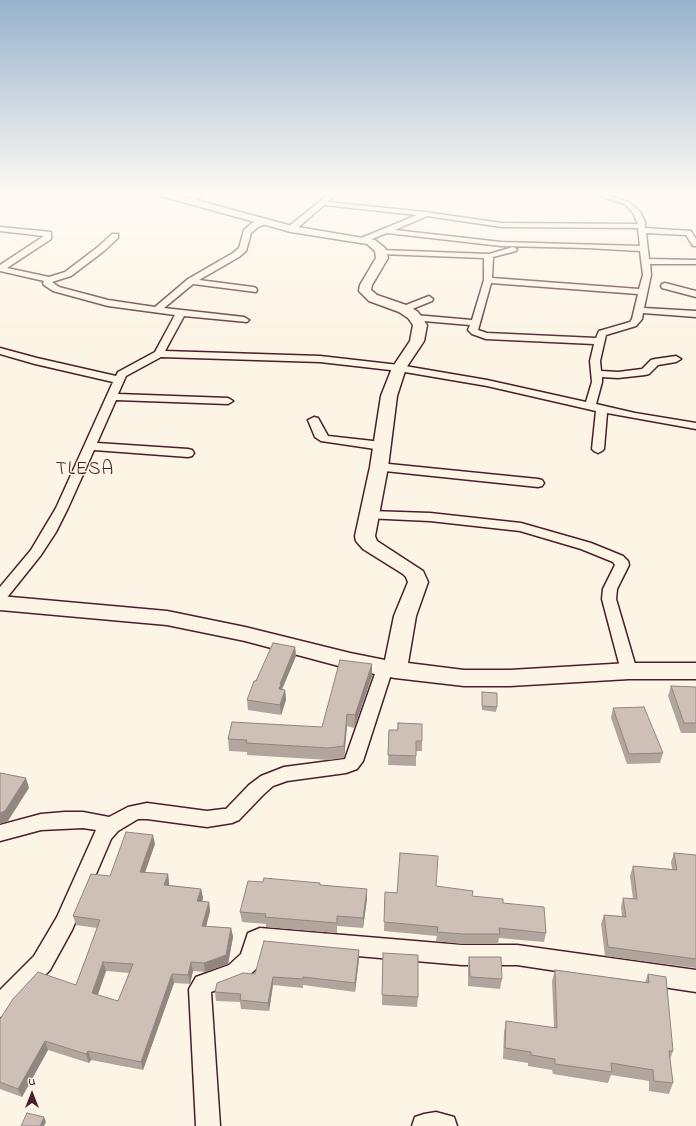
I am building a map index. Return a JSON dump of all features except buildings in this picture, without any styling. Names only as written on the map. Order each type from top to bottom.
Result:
[{"type":"main road","points":[[376,247],[381,252],[382,258],[366,285],[365,291],[373,298],[410,313],[420,325],[417,341],[399,368],[389,396],[379,467],[366,530],[366,541],[410,570],[416,575],[418,582],[405,616],[390,669]]},
{"type":"main road","points":[[0,603],[94,610],[174,619],[245,634],[350,661],[390,669],[464,678],[510,678],[629,671],[696,671]]},
{"type":"street","points":[[1,270],[35,247]]},
{"type":"street","points":[[1,270],[19,272],[49,280],[68,274],[104,247]]},
{"type":"street","points":[[156,310],[191,282],[236,255],[244,247]]},
{"type":"street","points":[[381,252],[489,256],[522,247]]},
{"type":"street","points":[[589,247],[644,249],[647,275],[637,319],[633,324],[626,327],[602,333],[595,361],[597,382],[590,405]]},
{"type":"street","points":[[489,256],[488,280],[473,330],[475,332],[486,336],[600,341]]},
{"type":"street","points":[[645,261],[696,262]]},
{"type":"street","points":[[49,280],[47,282],[56,289],[108,303],[244,320]]},
{"type":"street","points":[[488,280],[643,292]]},
{"type":"street","points":[[191,282],[253,290]]},
{"type":"street","points":[[665,286],[696,294]]},
{"type":"street","points":[[410,313],[429,299]]},
{"type":"street","points":[[639,310],[696,314]]},
{"type":"street","points":[[158,354],[181,313]]},
{"type":"street","points":[[410,313],[476,323]]},
{"type":"street","points":[[0,351],[35,361],[119,380]]},
{"type":"street","points":[[0,597],[36,552],[49,532],[62,508],[119,380],[125,371],[158,354],[320,358],[399,368],[487,383],[635,416],[696,426]]},
{"type":"street","points":[[596,374],[618,375],[645,372],[655,362],[676,359]]},
{"type":"street","points":[[111,397],[228,401]]},
{"type":"street","points":[[598,449],[602,408]]},
{"type":"street","points":[[314,420],[321,437],[325,439],[382,446]]},
{"type":"street","points":[[89,446],[188,453]]},
{"type":"street","points":[[379,467],[538,483]]},
{"type":"street","points":[[370,516],[430,518],[521,527],[586,546],[618,559],[621,561],[622,565],[610,589],[609,598],[629,671]]},
{"type":"street","points":[[0,1006],[42,963],[65,923],[103,835],[111,825],[135,812],[147,811],[207,819],[223,818],[232,815],[256,790],[267,781],[284,774],[346,766],[351,764],[354,761],[390,669]]},
{"type":"street","points":[[0,833],[41,822],[65,820],[83,820],[111,825]]},
{"type":"street","points":[[208,1126],[200,990],[204,984],[236,973],[250,960],[256,940],[260,938],[462,955],[517,955],[696,981]]},
{"type":"street","points":[[424,1126],[436,1124],[445,1126]]},
{"type":"district","name":"TLESA","points":[[85,471]]}]
